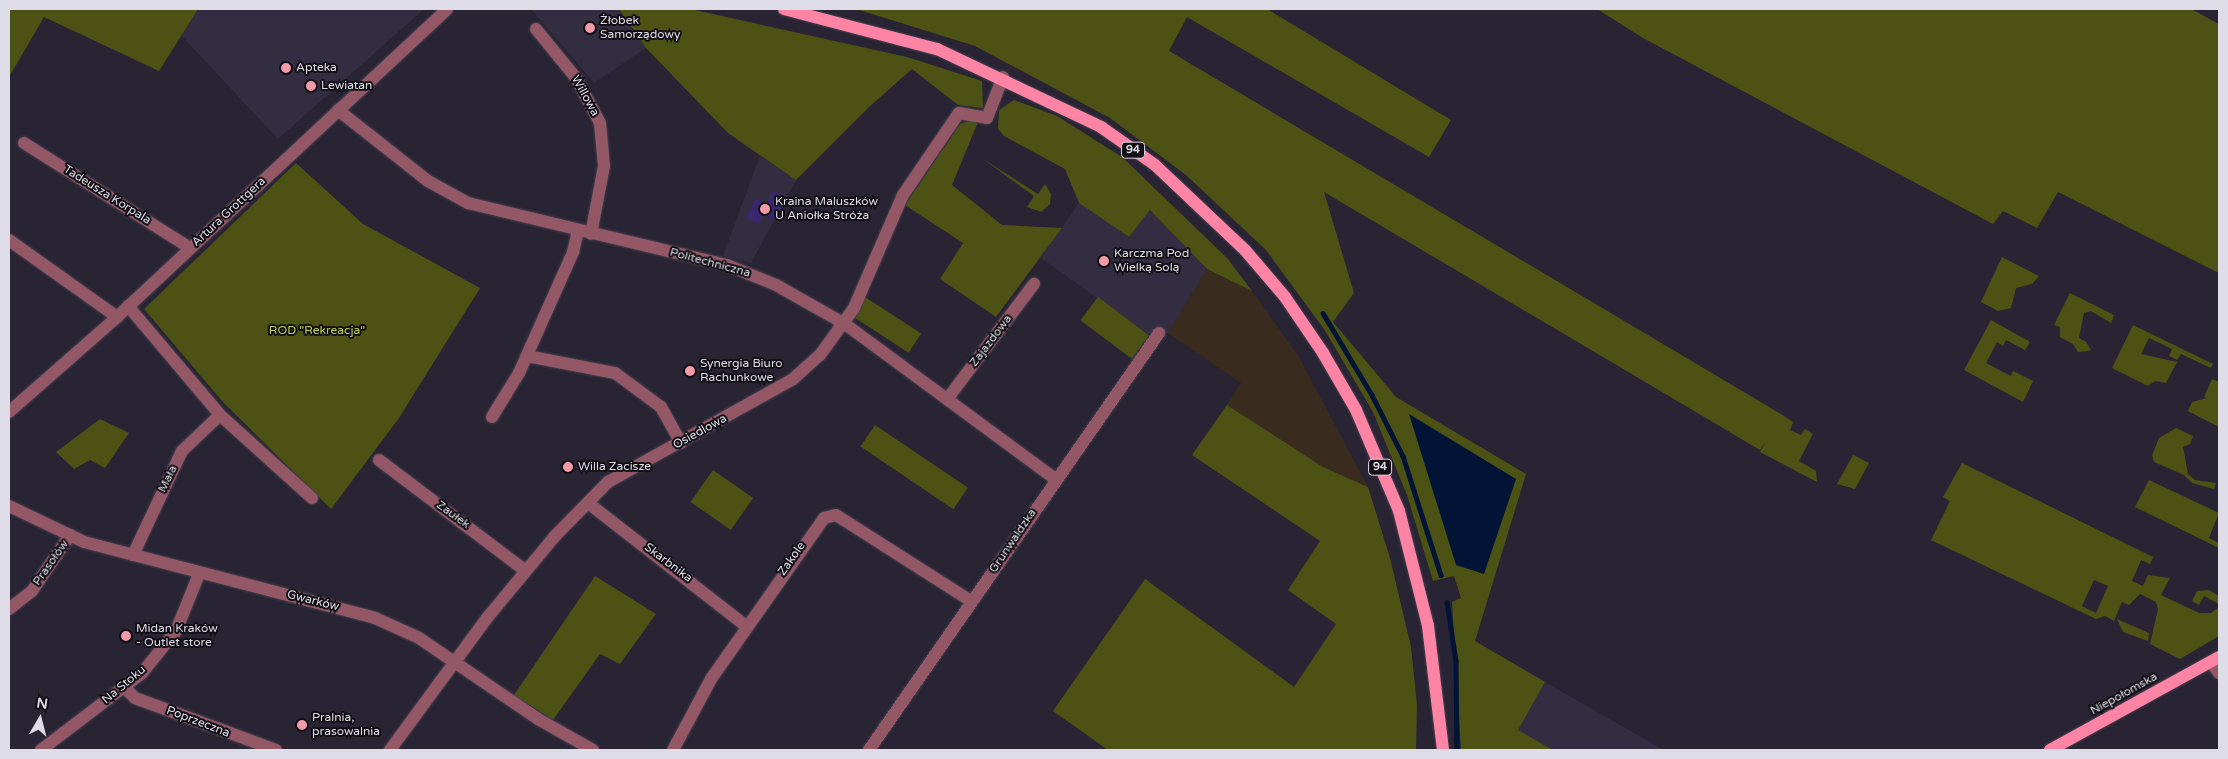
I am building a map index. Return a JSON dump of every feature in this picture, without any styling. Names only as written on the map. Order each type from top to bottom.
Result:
[{"type":"main road","name":"94","points":[[784,9],[937,49],[1003,77],[1101,127],[1155,166],[1205,209],[1285,297],[1356,410],[1399,511],[1428,626],[1443,750]]},
{"type":"main road","name":"Niepołomska","points":[[2050,750],[2215,659]]},
{"type":"main road","name":"94","points":[[1435,750],[1438,716]]},
{"type":"street","name":"Artura Grottgera","points":[[9,412],[117,317],[447,9]]},
{"type":"street","name":"Willowa","points":[[536,29],[576,78],[600,124],[604,166],[591,234]]},
{"type":"street","name":"Osiedlowa","points":[[390,750],[453,661],[526,571],[608,482],[793,379],[845,324],[908,186],[959,113],[987,118],[1003,77]]},
{"type":"street","name":"Politechniczna","points":[[338,110],[447,194],[490,210],[752,274],[845,324],[948,398],[1055,479]]},
{"type":"street","name":"Tadeusza Korpala","points":[[24,142],[190,248]]},
{"type":"street","points":[[492,417],[527,356],[573,252],[578,231]]},
{"type":"street","points":[[9,240],[117,317]]},
{"type":"street","name":"Zajazdowa","points":[[948,398],[1034,284]]},
{"type":"street","points":[[128,306],[220,415],[312,498]]},
{"type":"street","name":"Grunwaldzka","points":[[869,750],[1055,479],[1160,333]]},
{"type":"street","points":[[527,356],[615,373],[661,407],[681,443]]},
{"type":"street","name":"Mała","points":[[133,555],[182,452],[220,415]]},
{"type":"street","name":"Zaułek","points":[[379,460],[526,571]]},
{"type":"street","name":"Skarbnika","points":[[588,502],[746,626]]},
{"type":"street","name":"Gwarków","points":[[9,506],[70,535],[199,574],[359,613],[419,638],[538,719],[593,750]]},
{"type":"street","name":"Zakole","points":[[673,750],[702,693],[746,626],[813,530],[824,518],[836,515],[971,601]]},
{"type":"street","name":"Prasołów","points":[[9,609],[32,590],[70,535]]},
{"type":"street","name":"Na Stoku","points":[[41,750],[142,673],[176,631],[199,574]]},
{"type":"street","points":[[2215,659],[2219,672]]},
{"type":"street","name":"Poprzeczna","points":[[124,687],[135,698],[276,750]]},
{"type":"shaded area","points":[[198,9],[424,9],[278,139],[180,34]]},
{"type":"shaded area","name":"Żłobek Samorządowy","points":[[531,9],[619,9],[646,48],[594,83]]},
{"type":"shaded area","points":[[760,156],[796,180],[751,263],[723,256]]},
{"type":"shaded area","points":[[1079,203],[1129,237],[1150,210],[1207,269],[1168,333],[1158,326],[1149,335],[1041,258]]},
{"type":"shaded area","points":[[1207,269],[1252,291],[1299,357],[1368,487],[1323,467],[1227,405],[1241,383],[1168,333]]},
{"type":"shaded area","points":[[1545,682],[1664,750],[1553,750],[1517,730]]},
{"type":"green space","points":[[9,9],[198,9],[159,71],[44,17],[9,77]]},
{"type":"green space","points":[[619,9],[690,9],[907,57],[982,81],[983,108],[958,105],[912,69],[869,107],[796,180],[728,133],[646,48]]},
{"type":"green space","points":[[856,9],[1267,9],[1451,120],[1429,157],[1187,17],[1169,51],[1781,414],[1793,422],[1790,430],[1801,435],[1805,429],[1813,434],[1799,461],[1816,471],[1817,482],[1760,452],[1766,441],[1760,450],[1324,192],[1354,293],[1333,322],[1396,397],[1526,474],[1475,641],[1545,682],[1518,730],[1553,750],[1461,750],[1452,602],[1461,598],[1454,576],[1433,581],[1407,495],[1373,412],[1324,329],[1266,250],[1186,175],[1110,118],[975,46]]},
{"type":"green space","points":[[1597,9],[2191,9],[2219,24],[2219,273],[2058,192],[2037,228],[2003,211],[1993,224],[1643,38]]},
{"type":"green space","points":[[1014,100],[1057,116],[1122,157],[1227,258],[1252,291],[1207,269],[1150,210],[1129,237],[1079,203],[1065,169],[1004,136],[998,129],[999,110]]},
{"type":"green space","points":[[974,119],[978,122],[952,185],[1002,225],[1062,228],[996,317],[940,279],[963,243],[905,205],[960,124]]},
{"type":"green space","points":[[983,159],[1038,194],[1045,184],[1051,194],[1050,204],[1041,212],[1027,207],[1034,196]]},
{"type":"green space","name":"ROD \"Rekreacja\"","points":[[296,163],[363,224],[480,288],[399,418],[331,509],[222,401],[144,309]]},
{"type":"green space","points":[[2002,257],[2039,276],[2032,284],[2016,288],[2011,308],[1998,311],[1981,302]]},
{"type":"green space","points":[[2070,293],[2114,315],[2111,323],[2091,311],[2084,313],[2079,338],[2086,342],[2091,350],[2078,352],[2073,344],[2060,337],[2060,327],[2054,325]]},
{"type":"green space","points":[[865,297],[921,333],[909,353],[852,316]]},
{"type":"green space","points":[[1098,297],[1149,336],[1132,359],[1081,320]]},
{"type":"green space","points":[[1991,320],[2030,342],[2025,350],[2006,340],[2003,346],[1997,342],[1986,363],[2011,376],[2013,371],[2033,381],[2023,402],[1964,370]]},
{"type":"green space","points":[[2133,325],[2213,363],[2211,368],[2181,354],[2177,360],[2169,356],[2172,349],[2149,338],[2141,354],[2177,362],[2166,383],[2155,381],[2148,386],[2112,368]]},
{"type":"green space","points":[[2212,379],[2219,382],[2219,427],[2188,411],[2192,402],[2207,398],[2204,397]]},
{"type":"green space","points":[[1227,405],[1323,467],[1368,487],[1390,558],[1411,647],[1417,705],[1416,750],[1108,750],[1053,711],[1145,579],[1294,687],[1336,624],[1288,590],[1320,541],[1192,455]]},
{"type":"green space","points":[[100,419],[129,433],[105,468],[90,460],[74,469],[56,452]]},
{"type":"green space","points":[[875,425],[968,488],[953,509],[860,447]]},
{"type":"green space","points":[[2176,428],[2193,436],[2190,444],[2183,447],[2188,474],[2195,480],[2216,483],[2214,489],[2192,483],[2184,475],[2154,462],[2152,455],[2159,438]]},
{"type":"green space","points":[[1853,455],[1869,463],[1855,489],[1837,484]]},
{"type":"green space","points":[[1962,463],[2153,557],[2150,564],[2141,560],[2132,581],[2143,586],[2148,575],[2170,578],[2161,595],[2199,613],[2211,613],[2219,607],[2219,636],[2180,659],[2150,644],[2158,609],[2156,602],[2140,594],[2129,605],[2122,602],[2114,621],[2105,616],[2096,619],[1931,540],[1950,501],[1943,497]],"holes":[[[2094,580],[2108,586],[2096,613],[2082,606]]]},
{"type":"green space","points":[[713,470],[753,498],[731,530],[691,502]]},
{"type":"green space","points":[[2149,480],[2219,513],[2209,538],[2219,543],[2219,548],[2135,507]]},
{"type":"green space","points":[[595,576],[656,614],[620,664],[600,654],[553,720],[514,695]]},
{"type":"green space","points":[[2209,590],[2219,596],[2219,604],[2204,596],[2199,605],[2192,601],[2197,591]]},
{"type":"green space","points":[[2117,619],[2149,633],[2148,641],[2123,632]]},
{"type":"water","points":[[1409,414],[1516,479],[1484,574],[1456,565]]},
{"type":"building","name":"Kraina Maluszków U Aniołka Stróża","points":[[773,191],[787,198],[774,220],[763,215],[759,224],[746,218],[756,198],[767,203]]},
{"type":"waterway","points":[[1323,313],[1372,395],[1403,456],[1441,575]]},
{"type":"waterway","points":[[1447,602],[1456,661],[1457,750]]},
{"type":"place","name":"Żłobek Samorządowy","points":[[590,28]]},
{"type":"place","name":"Apteka","points":[[286,68]]},
{"type":"place","name":"Lewiatan","points":[[311,86]]},
{"type":"place","name":"Kraina Maluszków U Aniołka Stróża","points":[[765,209]]},
{"type":"place","name":"Karczma Pod Wielką Solą","points":[[1104,261]]},
{"type":"place","name":"Synergia Biuro Rachunkowe","points":[[690,371]]},
{"type":"place","name":"Willa Zacisze","points":[[568,467]]},
{"type":"place","name":"Midan Kraków - Outlet store","points":[[126,636]]},
{"type":"place","name":"Pralnia, prasowalnia","points":[[302,725]]}]
